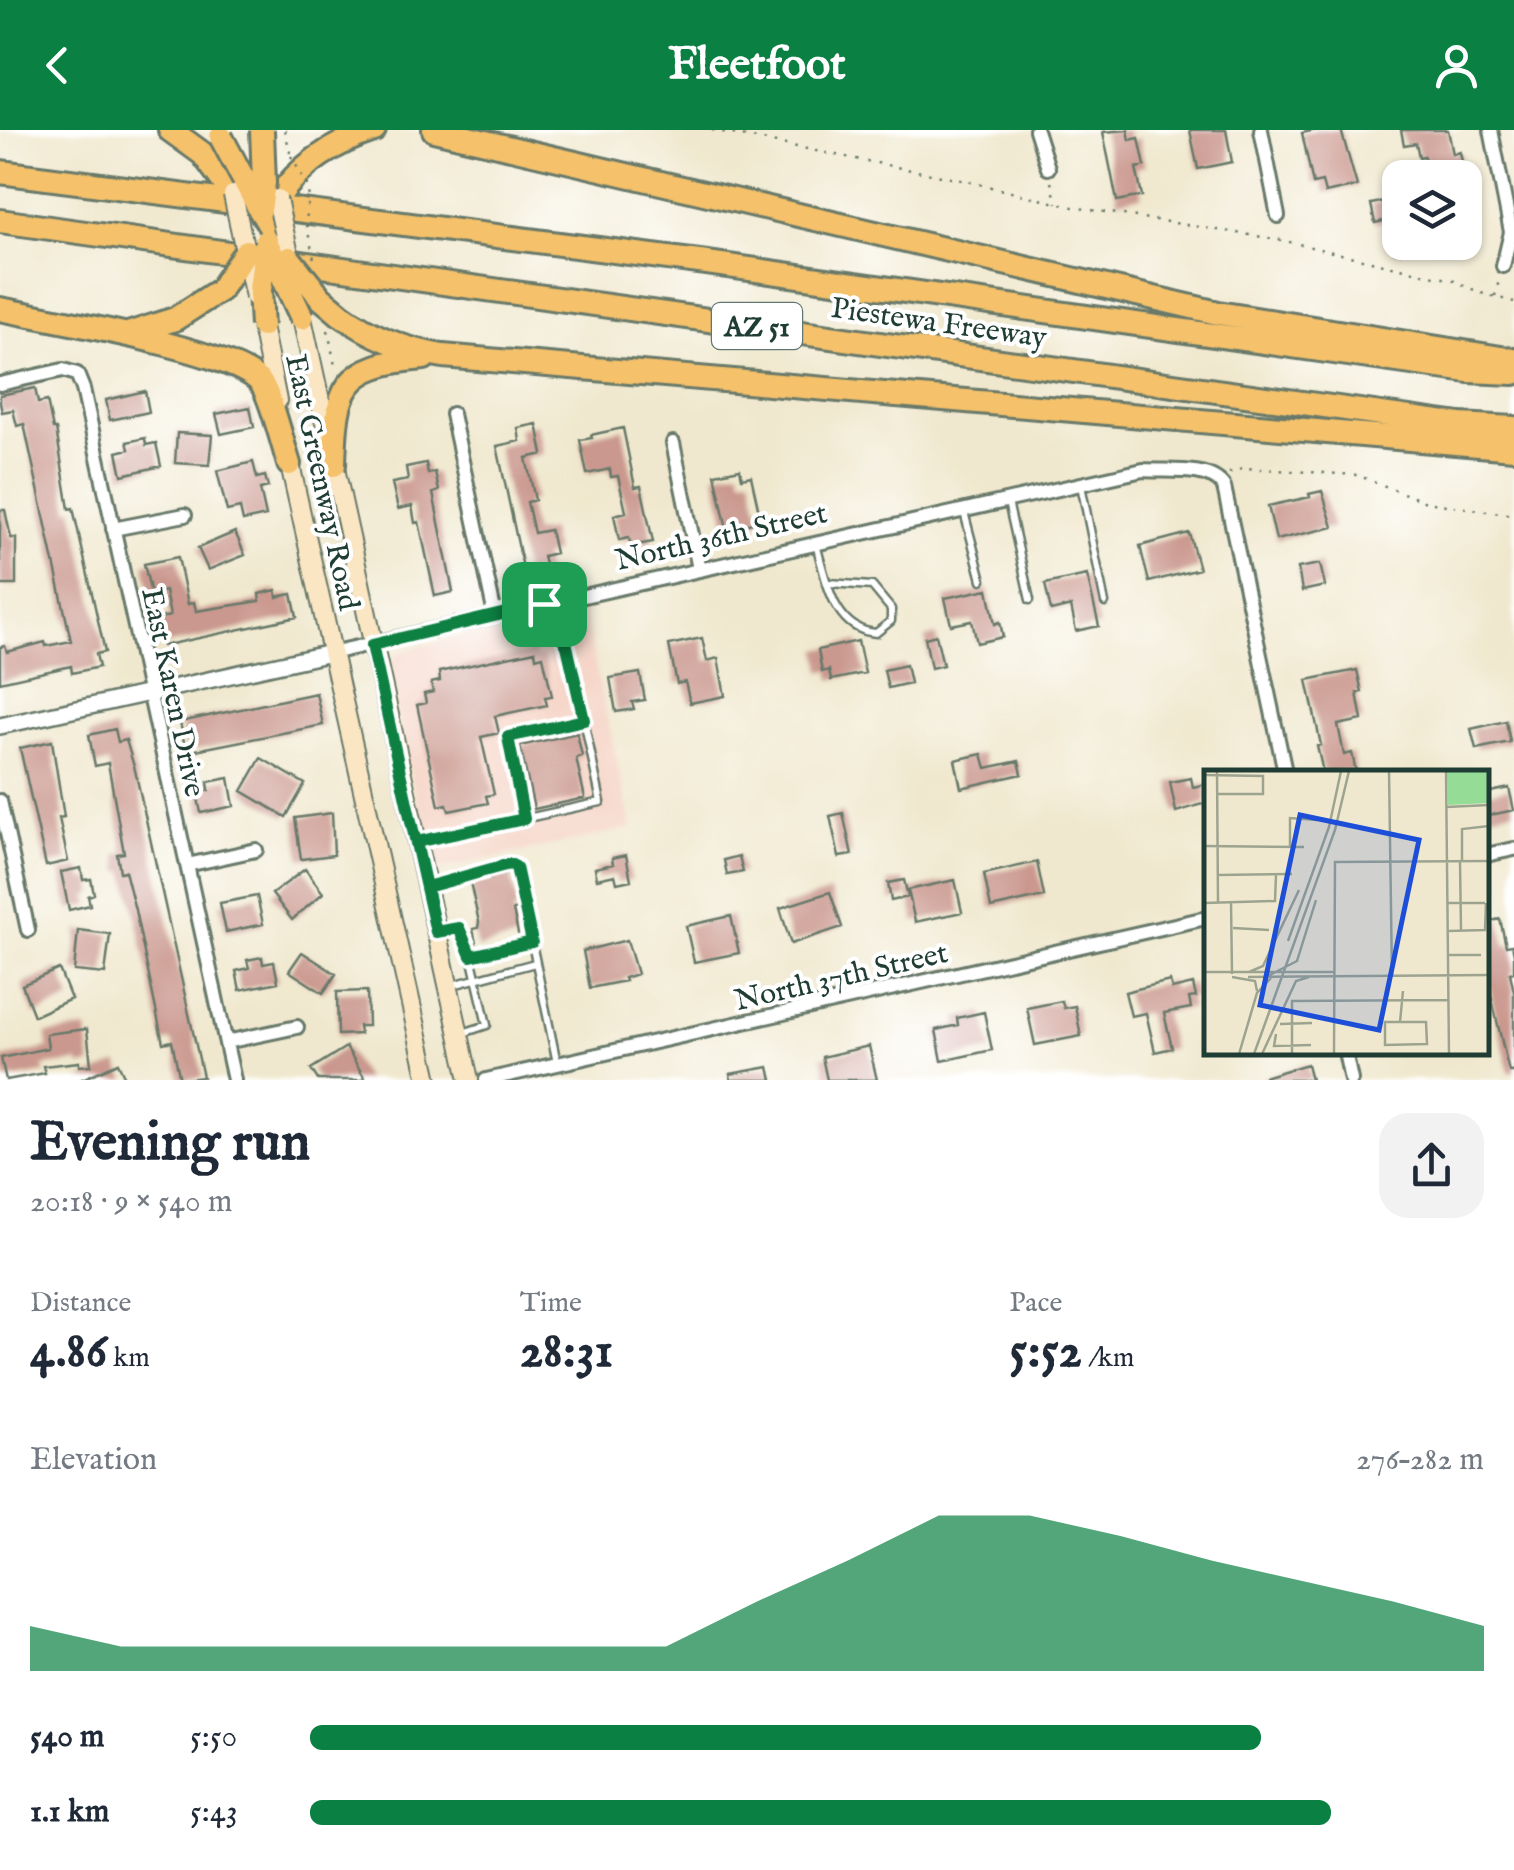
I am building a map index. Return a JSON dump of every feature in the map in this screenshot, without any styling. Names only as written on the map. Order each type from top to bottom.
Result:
[{"type":"highway","points":[[170,130],[197,149],[290,258],[333,319],[392,344],[444,356],[1514,448]]},
{"type":"highway","points":[[262,130],[262,326]]},
{"type":"highway","points":[[130,333],[174,319],[220,290],[262,226],[295,164],[350,137],[374,130]]},
{"type":"highway","points":[[434,130],[1218,313],[1514,360]]},
{"type":"highway","points":[[220,134],[302,318]]},
{"type":"highway","name":"Piestewa Freeway","points":[[0,172],[707,262],[1514,374]]},
{"type":"highway","name":"Piestewa Freeway","points":[[0,221],[948,354],[1460,424],[1514,428]]},
{"type":"highway","points":[[0,308],[130,333],[239,367],[261,383],[289,464]]},
{"type":"highway","points":[[334,465],[336,411],[344,392],[362,372],[377,364],[444,356]]},
{"type":"main road","points":[[220,134],[234,195]]},
{"type":"main road","name":"East Greenway Road","points":[[290,258],[469,1080]]},
{"type":"main road","name":"East Greenway Road","points":[[262,326],[289,464],[428,1080]]},
{"type":"street","points":[[1036,130],[1048,168]]},
{"type":"street","points":[[1261,130],[1278,216]]},
{"type":"street","points":[[1491,130],[1511,232],[1502,266]]},
{"type":"street","name":"East Karen Drive","points":[[0,384],[62,370],[77,374],[234,1080]]},
{"type":"street","points":[[452,414],[495,616]]},
{"type":"street","points":[[673,444],[700,569]]},
{"type":"street","name":"North 36th Street","points":[[0,726],[1143,470],[1203,474],[1220,480]]},
{"type":"street","points":[[1220,480],[1285,770]]},
{"type":"street","points":[[113,529],[185,514]]},
{"type":"street","points":[[0,802],[28,930]]},
{"type":"street","points":[[1489,854],[1514,849]]},
{"type":"street","points":[[187,865],[256,850]]},
{"type":"street","name":"North 37th Street","points":[[486,1080],[1204,918]]},
{"type":"street","points":[[226,1042],[297,1026]]},
{"type":"street","points":[[1346,1055],[1351,1080]]},
{"type":"lane","points":[[1081,484],[1105,603]]},
{"type":"lane","points":[[1008,500],[1030,600]]},
{"type":"lane","points":[[963,510],[982,580]]},
{"type":"lane","points":[[816,543],[829,583],[847,624],[876,634],[891,621],[891,608],[872,586],[829,583]]},
{"type":"lane","points":[[416,842],[600,802],[567,646],[544,604]]},
{"type":"lane","points":[[524,819],[508,737],[584,720]]},
{"type":"lane","points":[[426,887],[465,874],[510,864],[516,867],[557,1065]]},
{"type":"lane","points":[[436,932],[459,928],[477,978],[487,1025],[458,1035]]},
{"type":"lane","points":[[471,956],[532,942]]},
{"type":"lane","points":[[448,986],[535,964]]},
{"type":"path","points":[[285,130],[295,164],[309,188],[306,223],[314,260]]},
{"type":"path","points":[[712,130],[1057,204],[1281,240],[1452,280],[1514,302]]},
{"type":"path","points":[[1048,168],[1057,204]]},
{"type":"path","points":[[1495,298],[1502,266]]},
{"type":"path","points":[[321,298],[333,319],[339,387],[344,392]]},
{"type":"path","points":[[1220,480],[1236,468],[1358,475],[1426,502],[1514,515]]},
{"type":"shaded area","points":[[582,606],[632,828],[433,871],[388,677],[392,659],[402,651]]},
{"type":"building","points":[[1128,130],[1130,140],[1139,138],[1145,166],[1136,168],[1142,196],[1117,201],[1103,132]]},
{"type":"building","points":[[1190,130],[1226,130],[1232,162],[1198,169]]},
{"type":"building","points":[[1341,130],[1357,186],[1325,193],[1322,182],[1313,184],[1302,133]]},
{"type":"building","points":[[1401,130],[1448,130],[1453,154],[1460,152],[1462,160],[1425,160],[1424,156],[1419,157],[1416,143],[1404,145]]},
{"type":"building","points":[[1382,202],[1382,221],[1375,223],[1371,204]]},
{"type":"building","points":[[35,388],[38,403],[47,401],[56,429],[69,509],[73,508],[105,652],[96,654],[99,667],[72,673],[71,666],[0,682],[0,647],[5,646],[7,652],[45,642],[46,646],[71,641],[24,424],[17,426],[13,410],[2,412],[0,403],[0,395]]},
{"type":"building","points":[[145,391],[149,412],[110,420],[106,400]]},
{"type":"building","points":[[250,407],[254,427],[221,434],[216,414]]},
{"type":"building","points":[[537,424],[543,454],[526,458],[535,500],[527,502],[534,533],[550,530],[555,553],[543,556],[547,573],[525,577],[497,446],[520,441],[518,428]]},
{"type":"building","points":[[623,428],[635,487],[641,486],[653,542],[631,546],[629,538],[619,540],[614,515],[626,512],[618,476],[611,477],[610,469],[587,474],[580,440]]},
{"type":"building","points":[[177,433],[212,435],[209,465],[175,463]]},
{"type":"building","points":[[145,438],[146,445],[156,443],[161,466],[122,475],[117,452],[129,449],[127,442]]},
{"type":"building","points":[[253,462],[257,478],[265,476],[268,487],[260,489],[266,516],[243,521],[240,508],[227,511],[217,471]]},
{"type":"building","points":[[426,463],[428,474],[435,472],[439,491],[433,493],[453,592],[435,596],[419,522],[415,523],[412,506],[398,509],[392,483],[408,480],[406,467]]},
{"type":"building","points":[[740,469],[742,478],[751,476],[761,521],[727,529],[715,474]]},
{"type":"building","points":[[1322,491],[1333,527],[1276,540],[1268,506]]},
{"type":"building","points":[[0,510],[5,510],[11,538],[16,538],[16,585],[0,585]]},
{"type":"building","points":[[235,532],[245,555],[208,570],[198,548]]},
{"type":"building","points":[[1189,533],[1199,569],[1149,582],[1140,546]]},
{"type":"building","points":[[178,557],[188,604],[194,602],[196,611],[260,601],[259,594],[276,590],[277,597],[292,594],[297,617],[162,646],[156,619],[170,616],[165,591],[151,594],[144,564]]},
{"type":"building","points":[[1320,564],[1325,586],[1302,591],[1298,568]]},
{"type":"building","points":[[1087,575],[1099,626],[1076,631],[1071,606],[1051,611],[1045,584]]},
{"type":"building","points":[[988,589],[995,624],[1000,622],[1003,637],[977,643],[972,621],[951,625],[945,598]]},
{"type":"building","points":[[936,635],[943,665],[931,668],[925,638]]},
{"type":"building","points":[[702,638],[707,661],[718,658],[725,696],[690,703],[685,682],[677,684],[669,645]]},
{"type":"building","points":[[858,641],[865,673],[831,680],[829,670],[822,672],[818,650]]},
{"type":"building","points":[[535,651],[536,658],[543,656],[552,696],[545,697],[547,705],[495,716],[499,733],[481,737],[494,794],[486,796],[488,803],[449,811],[447,804],[439,806],[417,705],[426,703],[424,694],[433,692],[431,683],[440,681],[439,672]]},
{"type":"building","points":[[906,665],[910,683],[888,688],[884,670]]},
{"type":"building","points":[[1357,670],[1362,720],[1338,725],[1344,755],[1352,753],[1356,770],[1323,770],[1307,680]]},
{"type":"building","points":[[640,673],[645,700],[632,702],[634,709],[616,712],[610,678]]},
{"type":"building","points":[[316,693],[323,725],[186,752],[180,722]]},
{"type":"building","points":[[1506,721],[1510,742],[1476,749],[1471,729]]},
{"type":"building","points":[[115,729],[118,742],[126,740],[135,770],[203,1077],[180,1080],[172,1041],[163,1043],[135,910],[125,871],[120,872],[117,854],[124,853],[108,763],[95,766],[89,735]]},
{"type":"building","points":[[577,733],[582,756],[576,758],[585,798],[534,809],[520,746]]},
{"type":"building","points":[[52,741],[64,817],[59,818],[68,861],[46,866],[20,748]]},
{"type":"building","points":[[982,754],[986,768],[1019,761],[1022,774],[961,788],[955,760]]},
{"type":"building","points":[[261,758],[305,784],[286,817],[242,791]]},
{"type":"building","points":[[229,778],[234,806],[201,813],[197,793],[209,790],[208,782]]},
{"type":"building","points":[[1191,778],[1193,787],[1204,784],[1204,804],[1176,812],[1170,782]]},
{"type":"building","points":[[1509,788],[1514,810],[1489,815],[1489,792]]},
{"type":"building","points":[[332,813],[334,855],[301,859],[295,818]]},
{"type":"building","points":[[843,813],[852,855],[839,857],[830,816]]},
{"type":"building","points":[[626,855],[631,880],[617,883],[615,875],[597,879],[595,868],[613,864],[612,858]]},
{"type":"building","points":[[739,856],[743,872],[727,875],[724,860]]},
{"type":"building","points":[[1037,862],[1044,896],[991,908],[984,874]]},
{"type":"building","points":[[81,868],[83,880],[91,879],[94,894],[88,896],[90,905],[69,910],[61,872]]},
{"type":"building","points":[[305,869],[323,893],[292,920],[272,894]]},
{"type":"building","points":[[510,872],[519,938],[477,948],[473,929],[478,928],[479,922],[470,882]]},
{"type":"building","points":[[904,880],[908,897],[891,901],[888,883]]},
{"type":"building","points":[[955,880],[962,912],[915,922],[908,890]]},
{"type":"building","points":[[830,892],[842,927],[791,944],[780,908]]},
{"type":"building","points":[[257,896],[263,924],[226,932],[220,903]]},
{"type":"building","points":[[731,916],[739,953],[694,962],[686,926]]},
{"type":"building","points":[[1500,919],[1506,946],[1512,945],[1514,954],[1514,972],[1510,973],[1514,992],[1514,1072],[1509,1072],[1489,987],[1489,921]]},
{"type":"building","points":[[78,930],[110,934],[105,974],[74,971]]},
{"type":"building","points":[[627,940],[637,974],[624,978],[625,981],[590,988],[583,951]]},
{"type":"building","points":[[302,952],[336,974],[323,993],[289,971]]},
{"type":"building","points":[[262,957],[263,964],[274,962],[278,982],[240,990],[236,971],[249,968],[247,960]]},
{"type":"building","points":[[59,969],[71,999],[34,1016],[22,985]]},
{"type":"building","points":[[1170,981],[1172,989],[1193,984],[1196,997],[1189,998],[1191,1008],[1164,1013],[1172,1048],[1155,1052],[1146,1013],[1131,1016],[1125,992]]},
{"type":"building","points":[[367,991],[368,1026],[359,1026],[360,1034],[338,1035],[337,992]]},
{"type":"building","points":[[1062,1001],[1064,1008],[1075,1006],[1081,1036],[1035,1045],[1027,1008]]},
{"type":"building","points":[[984,1012],[992,1050],[942,1061],[936,1030],[958,1025],[957,1018]]},
{"type":"building","points":[[87,1029],[91,1065],[79,1066],[79,1062],[43,1066],[45,1073],[6,1080],[1,1058],[48,1048],[46,1034]]},
{"type":"building","points":[[869,1046],[877,1080],[827,1080],[822,1057]]},
{"type":"building","points":[[346,1047],[366,1080],[318,1080],[311,1069]]},
{"type":"building","points":[[118,1063],[126,1080],[80,1080]]},
{"type":"building","points":[[1307,1064],[1311,1080],[1264,1080],[1264,1077]]},
{"type":"building","points":[[769,1067],[772,1080],[731,1080],[730,1074]]},
{"type":"route","points":[[544,604],[567,646],[584,720],[508,737],[524,819],[416,842],[426,887],[510,864],[516,867],[532,942],[471,956],[459,928],[436,932],[372,645],[544,604]]}]
